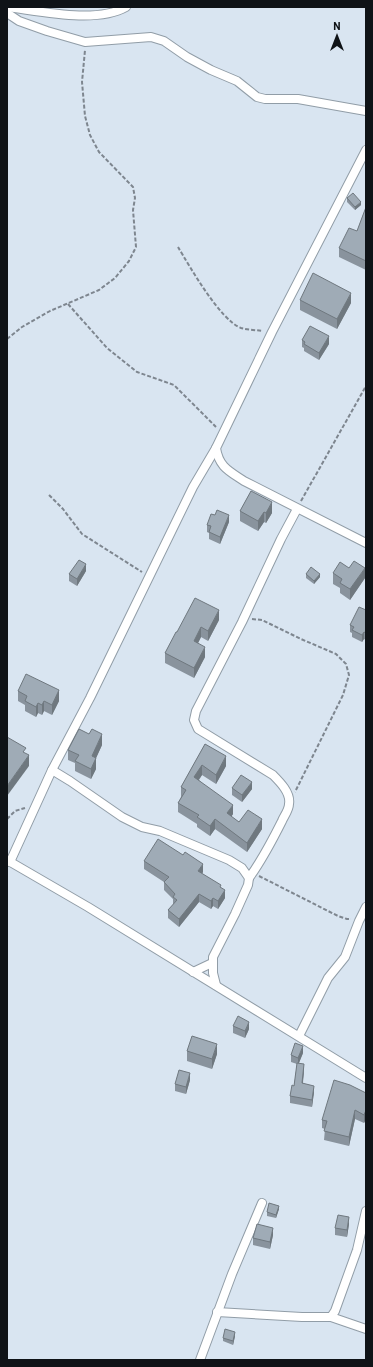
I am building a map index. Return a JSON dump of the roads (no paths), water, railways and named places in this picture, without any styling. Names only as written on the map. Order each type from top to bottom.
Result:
[{"type":"street","points":[[7,7],[77,15],[103,14],[126,7]]},
{"type":"street","points":[[7,13],[19,21],[85,42],[151,37],[164,41],[187,57],[211,70],[237,81],[257,97],[265,99],[298,99],[366,112]]},
{"type":"street","points":[[366,150],[272,332],[216,448],[193,487],[150,577],[90,698],[52,770],[35,809],[8,861],[88,907],[366,1078]]},
{"type":"street","points":[[216,448],[218,459],[226,469],[244,481],[366,543]]},
{"type":"street","points":[[216,985],[212,963],[213,957],[236,914],[251,875],[270,845],[289,804],[287,793],[273,775],[198,729],[194,720],[196,710],[242,622],[280,539],[297,509]]},
{"type":"street","points":[[52,770],[70,780],[122,817],[142,827],[160,831],[229,860],[251,875]]},
{"type":"street","points":[[299,1036],[328,978],[345,957],[364,910]]},
{"type":"street","points":[[193,972],[212,963]]},
{"type":"street","points":[[200,1360],[242,1248],[262,1203]]},
{"type":"street","points":[[332,1317],[357,1250],[366,1211]]},
{"type":"street","points":[[217,1312],[302,1317],[332,1317],[366,1329]]}]
